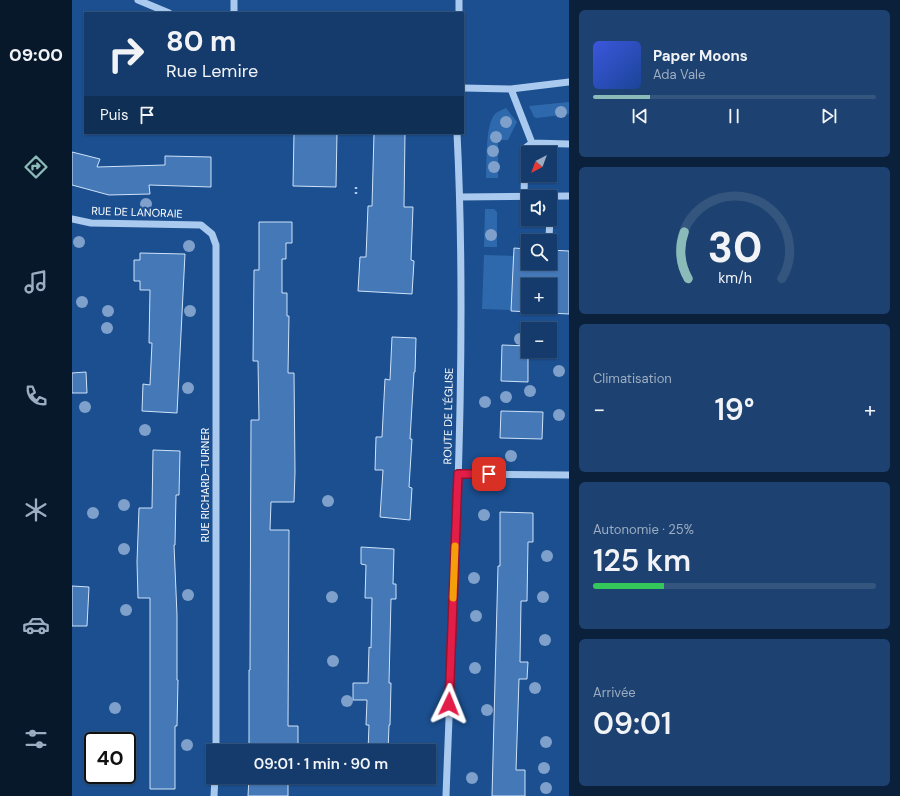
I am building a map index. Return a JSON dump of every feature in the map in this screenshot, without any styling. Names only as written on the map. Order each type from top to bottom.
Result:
[{"type":"street","points":[[138,0],[167,12]]},
{"type":"street","points":[[234,0],[234,12]]},
{"type":"street","points":[[459,0],[459,12]]},
{"type":"street","points":[[464,88],[511,88],[569,82]]},
{"type":"street","points":[[511,88],[532,143]]},
{"type":"street","name":"ROUTE DE L'ÉGLISE","points":[[446,796],[458,474],[461,323],[460,197],[457,134]]},
{"type":"street","points":[[524,190],[525,148],[532,143],[569,144]]},
{"type":"street","points":[[460,197],[521,196]]},
{"type":"street","points":[[557,197],[569,196]]},
{"type":"street","name":"RUE DE LANORAIE","points":[[72,219],[91,223],[201,225]]},
{"type":"street","name":"RUE RICHARD-TURNER","points":[[201,225],[212,234],[216,245],[216,744]]},
{"type":"street","points":[[458,474],[569,475]]},
{"type":"street","points":[[214,796],[215,784]]},
{"type":"path","points":[[356,187],[356,194]]},
{"type":"shaded area","points":[[569,102],[569,114],[537,118],[534,117],[529,106]]},
{"type":"shaded area","points":[[506,108],[517,122],[508,140],[498,140],[498,178],[486,178],[487,144],[492,119],[495,114]]},
{"type":"shaded area","points":[[485,209],[494,209],[497,212],[497,247],[484,247]]},
{"type":"shaded area","points":[[484,255],[514,256],[511,310],[482,309]]},
{"type":"building","points":[[294,134],[337,134],[336,187],[293,186]]},
{"type":"building","points":[[374,134],[405,134],[404,207],[413,207],[411,260],[414,261],[412,294],[358,291],[360,257],[366,257],[368,206],[372,206]]},
{"type":"building","points":[[72,152],[100,159],[97,167],[165,165],[165,156],[211,157],[211,187],[149,185],[150,194],[109,195],[72,185]]},
{"type":"building","points":[[259,222],[292,222],[292,243],[286,243],[286,259],[282,259],[282,293],[287,293],[287,316],[289,316],[288,373],[294,373],[294,502],[271,502],[270,530],[289,530],[288,726],[298,726],[298,744],[249,744],[251,420],[259,420],[258,361],[253,361],[254,270],[259,270]]},
{"type":"building","points":[[514,248],[521,248],[521,270],[557,270],[557,250],[569,251],[569,314],[557,313],[557,278],[521,278],[521,312],[511,311]]},
{"type":"building","points":[[140,253],[185,254],[177,413],[142,411],[143,384],[150,385],[152,343],[149,343],[150,290],[140,290],[140,281],[134,281],[134,260],[140,260]]},
{"type":"building","points":[[392,337],[416,338],[410,439],[412,439],[409,487],[412,488],[410,520],[380,517],[383,470],[375,470],[376,437],[382,437],[385,379],[390,380]]},
{"type":"building","points":[[502,345],[521,346],[521,358],[528,358],[528,382],[501,381]]},
{"type":"building","points":[[86,372],[87,393],[72,393],[72,373]]},
{"type":"building","points":[[501,411],[543,412],[542,439],[500,438]]},
{"type":"building","points":[[153,450],[180,451],[179,495],[176,495],[174,545],[178,680],[177,726],[175,726],[175,789],[150,789],[150,598],[138,598],[137,562],[139,508],[152,508]]},
{"type":"building","points":[[500,512],[533,513],[533,542],[528,542],[527,601],[521,601],[520,662],[528,662],[527,679],[519,679],[516,770],[525,770],[525,796],[492,796],[498,566],[500,566]]},
{"type":"building","points":[[361,547],[394,549],[393,584],[396,584],[396,599],[391,599],[389,683],[391,683],[388,744],[368,744],[369,725],[366,725],[367,700],[353,700],[353,683],[368,683],[369,647],[371,648],[372,598],[365,598],[366,565],[361,564]]},
{"type":"building","points":[[72,586],[89,587],[87,626],[72,626]]},
{"type":"building","points":[[249,784],[288,784],[288,796],[248,796]]},
{"type":"slow traffic","points":[[453,598],[455,546]]},
{"type":"route","points":[[449,704],[458,474],[489,474]]}]
